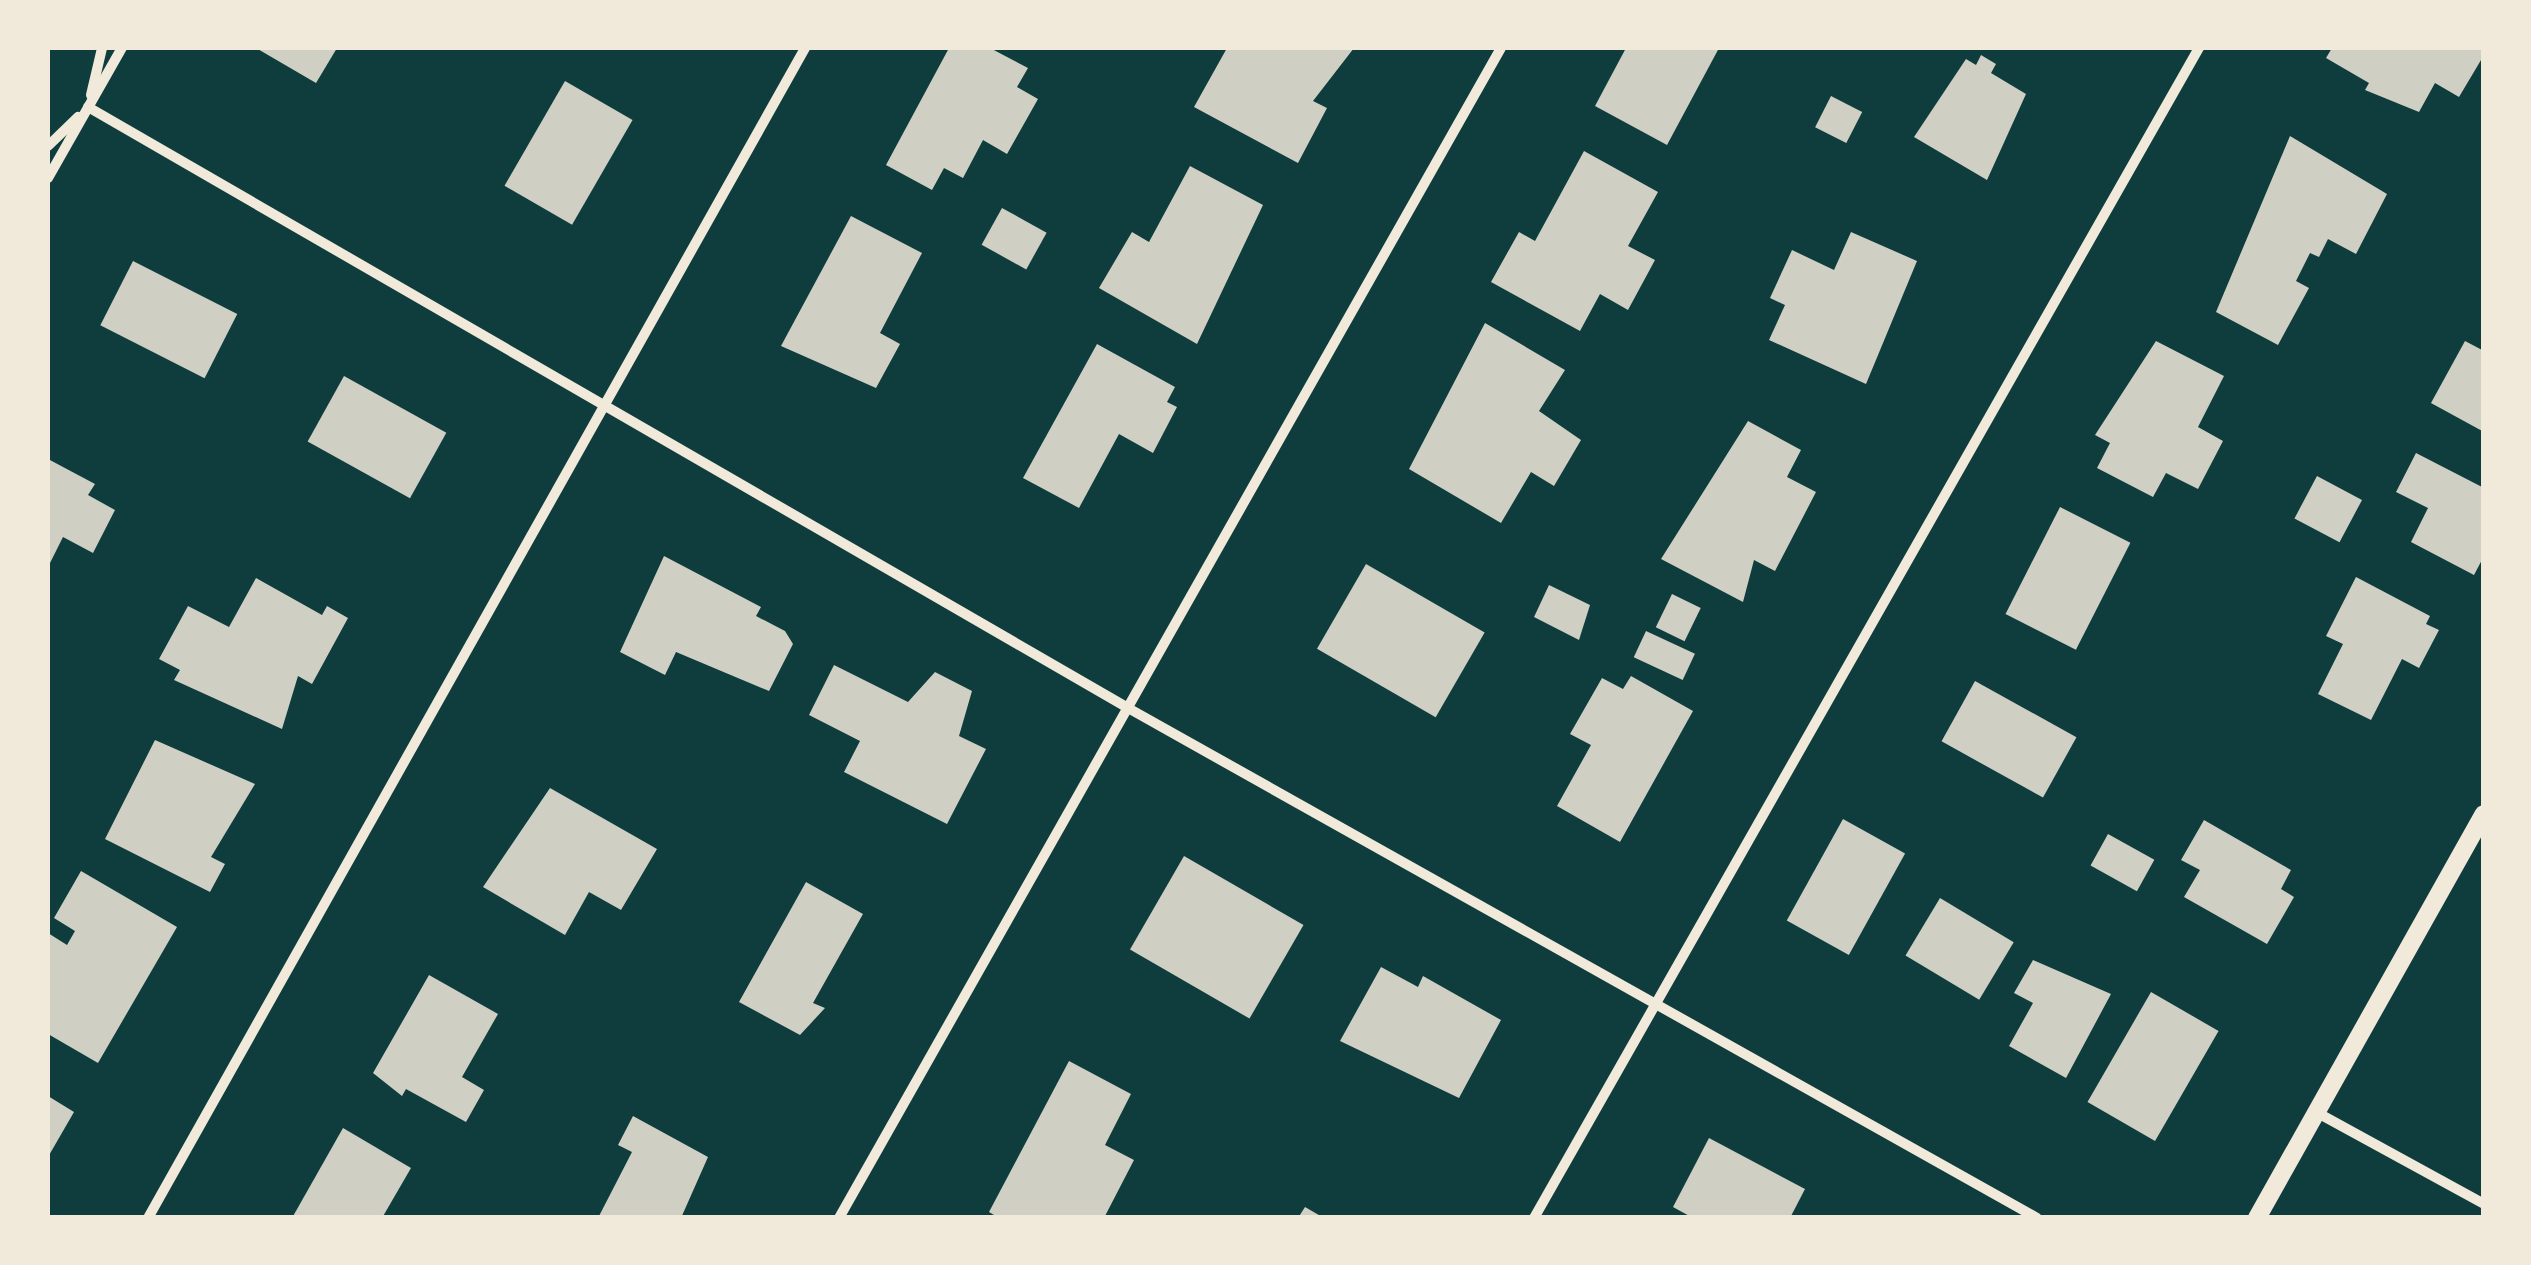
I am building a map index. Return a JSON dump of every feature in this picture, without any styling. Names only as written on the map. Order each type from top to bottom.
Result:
[{"type":"street","points":[[48,146],[88,107],[102,48]]},
{"type":"street","points":[[48,178],[122,48]]},
{"type":"street","points":[[148,1218],[805,48]]},
{"type":"street","points":[[839,1218],[1501,48]]},
{"type":"street","points":[[1534,1218],[2199,48]]},
{"type":"street","points":[[88,107],[1128,708],[2037,1218]]},
{"type":"street","points":[[2257,1218],[2484,814]]},
{"type":"street","points":[[2316,1112],[2484,1204]]},
{"type":"building","points":[[256,48],[337,48],[316,83]]},
{"type":"building","points":[[949,48],[990,48],[1028,68],[1017,87],[1038,99],[1007,154],[983,140],[963,178],[944,168],[932,190],[886,165]]},
{"type":"building","points":[[1227,48],[1354,48],[1313,101],[1327,108],[1298,163],[1194,107]]},
{"type":"building","points":[[1626,48],[1719,48],[1667,145],[1595,106]]},
{"type":"building","points":[[2332,48],[2484,48],[2484,55],[2459,97],[2435,83],[2419,112],[2365,90],[2369,83],[2326,58]]},
{"type":"building","points":[[1981,55],[1996,64],[1991,73],[2026,94],[1987,180],[1914,137],[1966,59],[1976,65]]},
{"type":"building","points":[[565,81],[633,120],[572,225],[504,186]]},
{"type":"building","points":[[1831,96],[1862,112],[1846,143],[1815,127]]},
{"type":"building","points":[[2290,136],[2387,194],[2356,254],[2328,239],[2319,257],[2310,253],[2296,281],[2309,288],[2278,345],[2216,312]]},
{"type":"building","points":[[1584,151],[1658,192],[1628,246],[1655,260],[1628,310],[1600,294],[1580,331],[1491,282],[1519,232],[1535,241]]},
{"type":"building","points":[[1190,166],[1263,205],[1197,344],[1099,288],[1132,232],[1149,242]]},
{"type":"building","points":[[1002,208],[1047,233],[1026,269],[982,245]]},
{"type":"building","points":[[851,216],[922,253],[880,333],[900,344],[876,388],[781,346]]},
{"type":"building","points":[[1851,232],[1917,261],[1866,384],[1769,340],[1785,305],[1770,298],[1792,250],[1834,270]]},
{"type":"building","points":[[133,261],[237,314],[205,378],[100,325]]},
{"type":"building","points":[[1485,323],[1565,370],[1539,411],[1581,440],[1554,486],[1531,472],[1501,523],[1409,469]]},
{"type":"building","points":[[2156,341],[2224,376],[2198,427],[2223,441],[2198,489],[2166,473],[2153,497],[2097,468],[2110,443],[2095,435]]},
{"type":"building","points":[[2465,341],[2484,351],[2484,432],[2431,403]]},
{"type":"building","points":[[1097,344],[1175,387],[1167,402],[1177,407],[1153,453],[1119,434],[1079,508],[1023,478]]},
{"type":"building","points":[[344,376],[446,433],[410,498],[308,442]]},
{"type":"building","points":[[1748,421],[1801,450],[1787,477],[1816,492],[1775,571],[1754,560],[1743,602],[1661,559]]},
{"type":"building","points":[[2416,453],[2484,488],[2484,556],[2474,575],[2411,542],[2428,508],[2396,492]]},
{"type":"building","points":[[48,459],[95,484],[88,495],[115,510],[93,553],[63,537],[48,567]]},
{"type":"building","points":[[2317,476],[2362,500],[2339,542],[2294,518]]},
{"type":"building","points":[[2060,507],[2130,543],[2076,650],[2006,614]]},
{"type":"building","points":[[664,556],[761,607],[756,616],[785,631],[793,644],[769,691],[676,652],[665,675],[620,652]]},
{"type":"building","points":[[1366,564],[1485,632],[1436,717],[1317,649]]},
{"type":"building","points":[[2356,577],[2430,616],[2426,624],[2439,630],[2419,668],[2402,659],[2371,720],[2318,694],[2343,644],[2326,636]]},
{"type":"building","points":[[256,578],[322,615],[327,606],[348,618],[312,684],[298,676],[282,729],[174,680],[180,670],[159,659],[188,606],[229,627]]},
{"type":"building","points":[[1549,585],[1590,605],[1579,640],[1534,617]]},
{"type":"building","points":[[1672,594],[1701,608],[1685,641],[1656,627]]},
{"type":"building","points":[[1646,631],[1695,654],[1683,680],[1634,657]]},
{"type":"building","points":[[834,665],[908,702],[935,672],[972,691],[959,736],[986,749],[947,824],[844,772],[860,741],[809,715]]},
{"type":"building","points":[[1631,676],[1693,711],[1620,842],[1557,806],[1591,745],[1570,734],[1602,678],[1623,689]]},
{"type":"building","points":[[1975,681],[2076,737],[2043,798],[1942,741]]},
{"type":"building","points":[[155,740],[255,784],[211,857],[225,864],[210,892],[105,839]]},
{"type":"building","points":[[550,788],[657,849],[621,910],[589,892],[565,935],[483,887]]},
{"type":"building","points":[[1843,819],[1905,853],[1849,955],[1787,920]]},
{"type":"building","points":[[2204,820],[2291,870],[2281,889],[2294,897],[2267,944],[2184,897],[2200,870],[2181,860]]},
{"type":"building","points":[[2108,834],[2154,860],[2137,891],[2091,865]]},
{"type":"building","points":[[1184,856],[1304,925],[1250,1019],[1130,950]]},
{"type":"building","points":[[81,871],[177,927],[98,1063],[48,1034],[48,933],[67,945],[75,931],[54,918]]},
{"type":"building","points":[[806,882],[863,914],[813,1003],[825,1008],[800,1035],[739,1002]]},
{"type":"building","points":[[1940,898],[2014,942],[1979,1000],[1905,955]]},
{"type":"building","points":[[2033,960],[2111,994],[2066,1078],[2009,1046],[2033,1003],[2014,993]]},
{"type":"building","points":[[1381,967],[1418,987],[1423,976],[1501,1020],[1459,1098],[1340,1041]]},
{"type":"building","points":[[429,975],[498,1014],[462,1077],[484,1090],[466,1122],[406,1089],[402,1096],[373,1073]]},
{"type":"building","points":[[2151,992],[2219,1031],[2155,1141],[2088,1102]]},
{"type":"building","points":[[1069,1061],[1131,1094],[1105,1145],[1134,1160],[1104,1218],[999,1218],[989,1212]]},
{"type":"building","points":[[48,1096],[74,1112],[48,1157]]},
{"type":"building","points":[[633,1116],[708,1157],[681,1218],[598,1218],[632,1152],[618,1145]]},
{"type":"building","points":[[343,1128],[411,1168],[382,1218],[292,1218]]},
{"type":"building","points":[[1709,1138],[1805,1189],[1790,1218],[1693,1218],[1673,1207]]},
{"type":"building","points":[[1305,1207],[1324,1218],[1298,1218]]}]
